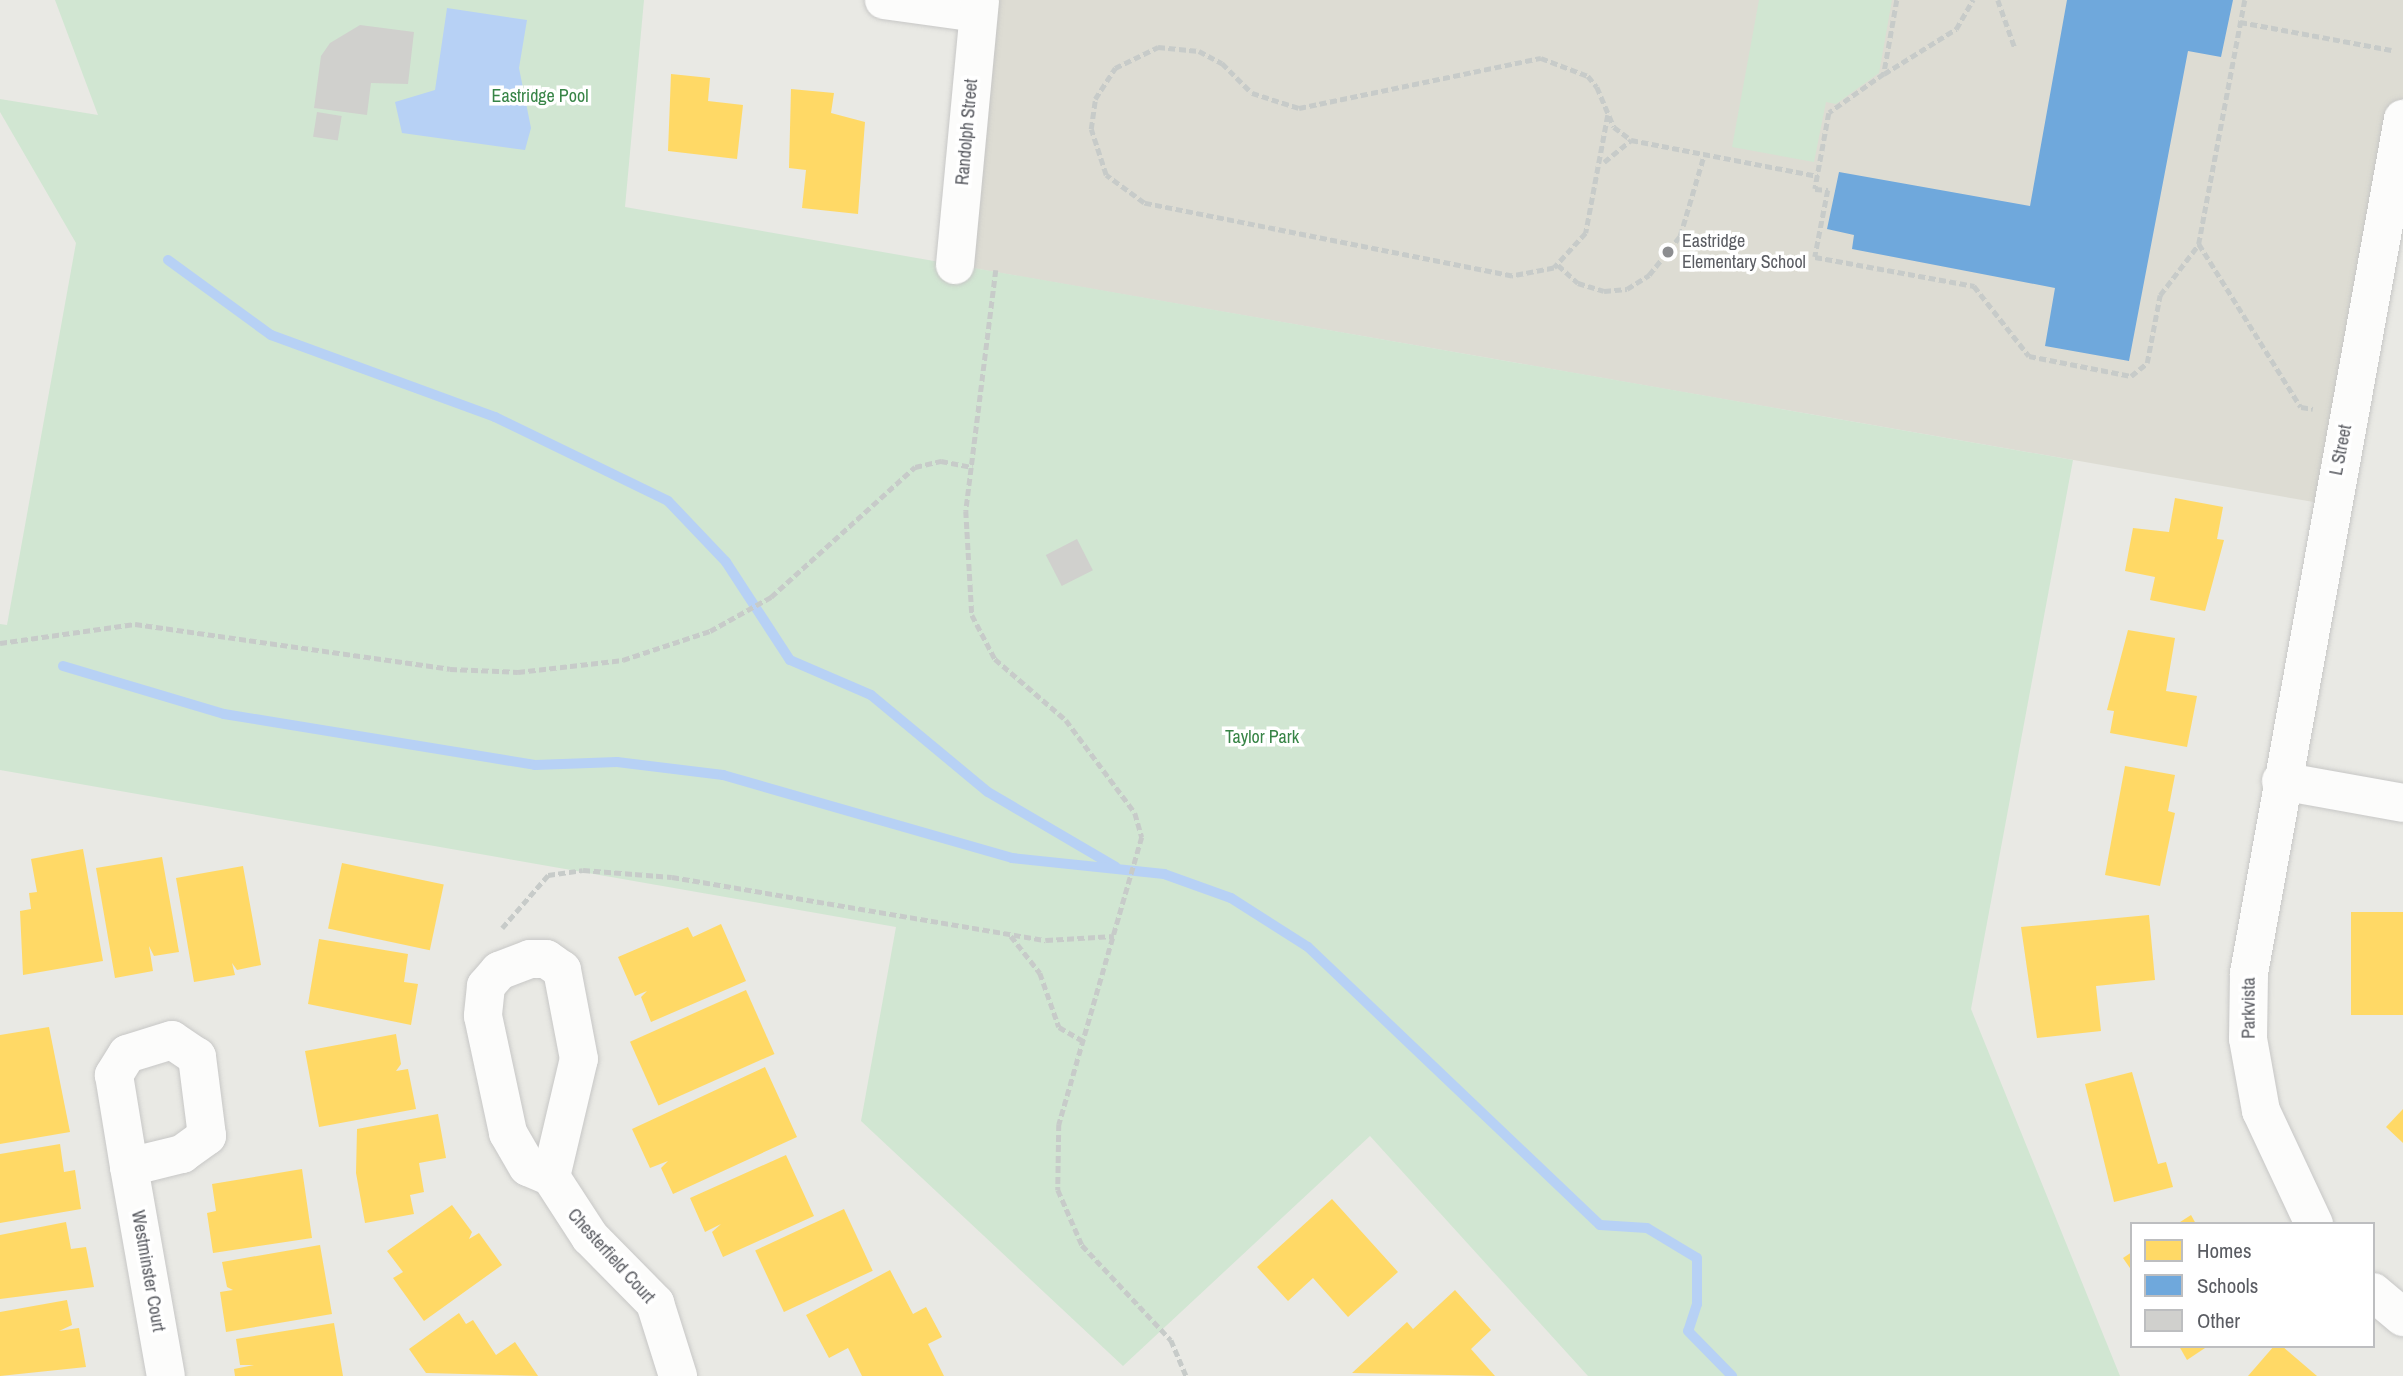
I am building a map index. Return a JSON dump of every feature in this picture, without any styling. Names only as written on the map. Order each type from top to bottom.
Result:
[{"type":"street","points":[[884,0],[979,7]]},
{"type":"street","name":"Randolph Street","points":[[955,265],[979,7]]},
{"type":"street","name":"L Street","points":[[2281,781],[2392,241],[2403,119]]},
{"type":"street","points":[[2281,781],[2403,803]]},
{"type":"street","name":"Parkvista","points":[[2281,781],[2249,973],[2248,1040],[2271,1141],[2313,1222]]},
{"type":"street","name":"Chesterfield Court","points":[[551,1177],[579,1059],[562,970],[546,959],[530,959],[499,971],[486,985],[484,1016],[508,1133],[528,1167],[551,1177],[590,1237],[655,1303],[678,1376]]},
{"type":"street","name":"Westminster Court","points":[[130,1167],[166,1376]]},
{"type":"street","points":[[2375,1294],[2403,1317]]},
{"type":"path","points":[[1884,74],[1898,0]]},
{"type":"path","points":[[1973,0],[1956,29],[1902,68],[1884,74],[1829,113],[1815,188],[1828,190],[1815,257],[1974,286],[2029,356],[2131,376],[2147,363],[2160,295],[2199,244],[2245,0]]},
{"type":"path","points":[[1998,0],[2015,48]]},
{"type":"path","points":[[2240,22],[2391,50]]},
{"type":"path","points":[[1608,115],[1602,166],[1586,233],[1559,265],[1527,276],[1497,275],[1144,203],[1117,189],[1097,162],[1095,99],[1131,55],[1173,46],[1210,56],[1252,93],[1299,108],[1551,59],[1588,76],[1608,115],[1632,140],[1818,176]]},
{"type":"path","points":[[1602,166],[1632,140]]},
{"type":"path","points":[[1559,265],[1578,283],[1604,291],[1627,289],[1649,275],[1687,220],[1704,155]]},
{"type":"path","points":[[2199,244],[2301,407],[2324,411]]},
{"type":"path","points":[[996,270],[966,511],[979,639],[1066,720],[1135,813],[1142,837],[1055,1149],[1061,1208],[1082,1245],[1171,1340],[1186,1376]]},
{"type":"path","points":[[0,643],[135,624],[450,669],[518,671],[623,660],[741,615],[771,597],[915,467],[941,461],[972,467]]},
{"type":"path","points":[[501,929],[548,875],[583,870],[672,877],[964,922],[1011,936],[1114,936]]},
{"type":"path","points":[[1011,936],[1040,973],[1059,1027],[1083,1041]]},
{"type":"shaded area","name":"Eastridge Elementary School","points":[[980,0],[2403,0],[2403,119],[2331,505],[955,265]]},
{"type":"green space","name":"Taylor Park","points":[[55,0],[644,0],[625,207],[2073,460],[1971,1009],[2120,1376],[1588,1376],[1370,1136],[1123,1366],[861,1121],[896,927],[0,770],[0,624],[7,625],[76,243],[0,112],[0,99],[98,115]]},
{"type":"green space","points":[[1759,0],[1892,0],[1879,73],[1836,104],[1826,102],[1814,162],[1732,147]]},
{"type":"water","points":[[447,8],[527,20],[519,68],[531,128],[525,150],[402,133],[395,102],[435,90]]},
{"type":"building: Homes","points":[[671,74],[710,78],[708,101],[743,105],[737,159],[668,151]]},
{"type":"building: Homes","points":[[791,89],[834,93],[831,113],[865,122],[858,214],[802,208],[806,170],[789,168]]},
{"type":"building: Homes","points":[[2175,498],[2223,507],[2217,539],[2224,540],[2205,611],[2150,600],[2155,577],[2125,571],[2133,528],[2169,532]]},
{"type":"building: Homes","points":[[2128,630],[2175,638],[2166,691],[2197,696],[2187,747],[2110,733],[2114,711],[2107,710]]},
{"type":"building: Homes","points":[[2125,766],[2175,775],[2168,811],[2175,813],[2160,886],[2105,875]]},
{"type":"building: Homes","points":[[83,849],[103,961],[23,975],[20,911],[31,909],[29,893],[37,892],[31,859]]},
{"type":"building: Homes","points":[[162,857],[179,952],[154,956],[149,946],[153,971],[115,978],[96,868]]},
{"type":"building: Homes","points":[[342,863],[444,885],[430,950],[328,929]]},
{"type":"building: Homes","points":[[243,866],[261,965],[237,970],[232,963],[235,975],[194,982],[176,878]]},
{"type":"building: Homes","points":[[2351,912],[2403,912],[2403,1015],[2351,1015]]},
{"type":"building: Homes","points":[[2149,915],[2155,980],[2096,986],[2101,1031],[2037,1038],[2021,927]]},
{"type":"building: Homes","points":[[721,924],[746,981],[651,1022],[641,997],[647,991],[635,996],[618,957],[688,927],[693,937]]},
{"type":"building: Homes","points":[[319,939],[408,954],[404,982],[418,984],[411,1025],[308,1004]]},
{"type":"building: Homes","points":[[746,990],[774,1054],[658,1106],[630,1042]]},
{"type":"building: Homes","points":[[49,1027],[70,1132],[0,1144],[0,1035]]},
{"type":"building: Homes","points":[[396,1034],[401,1064],[396,1071],[408,1069],[416,1109],[319,1127],[305,1051]]},
{"type":"building: Homes","points":[[765,1067],[797,1137],[673,1194],[661,1168],[668,1161],[650,1168],[632,1129]]},
{"type":"building: Homes","points":[[2132,1072],[2158,1164],[2166,1162],[2173,1187],[2114,1202],[2085,1084]]},
{"type":"building: Homes","points":[[2403,1109],[2403,1143],[2386,1127]]},
{"type":"building: Homes","points":[[438,1114],[446,1158],[419,1163],[424,1192],[410,1195],[414,1214],[365,1223],[356,1173],[357,1129]]},
{"type":"building: Homes","points":[[60,1144],[64,1172],[75,1170],[81,1209],[0,1223],[0,1154]]},
{"type":"building: Homes","points":[[786,1155],[814,1216],[723,1257],[712,1232],[721,1224],[705,1232],[690,1198]]},
{"type":"building: Homes","points":[[302,1169],[312,1238],[213,1253],[207,1213],[216,1211],[212,1184]]},
{"type":"building: Homes","points":[[1332,1199],[1398,1272],[1348,1317],[1313,1278],[1288,1301],[1257,1267]]},
{"type":"building: Homes","points":[[452,1205],[472,1232],[469,1239],[479,1233],[502,1265],[424,1321],[393,1278],[403,1272],[387,1251]]},
{"type":"building: Homes","points":[[844,1209],[873,1271],[784,1312],[755,1250]]},
{"type":"building: Homes","points":[[2191,1215],[2195,1222],[2180,1222]]},
{"type":"building: Homes","points":[[66,1222],[71,1249],[86,1247],[94,1287],[0,1299],[0,1235]]},
{"type":"building: Homes","points":[[320,1245],[332,1314],[226,1332],[220,1292],[233,1290],[227,1287],[222,1262]]},
{"type":"building: Homes","points":[[2130,1253],[2130,1268],[2123,1258]]},
{"type":"building: Homes","points":[[890,1270],[913,1314],[926,1307],[942,1337],[928,1344],[944,1376],[862,1376],[848,1348],[829,1358],[806,1315]]},
{"type":"building: Homes","points":[[1455,1290],[1491,1330],[1471,1349],[1495,1376],[1352,1373],[1407,1322],[1413,1329]]},
{"type":"building: Homes","points":[[67,1300],[72,1325],[59,1331],[79,1328],[86,1367],[0,1376],[0,1312]]},
{"type":"building: Homes","points":[[459,1313],[466,1324],[473,1320],[496,1355],[515,1342],[538,1376],[426,1373],[409,1349]]},
{"type":"building: Homes","points":[[334,1323],[343,1376],[235,1376],[234,1369],[254,1365],[240,1365],[236,1339]]},
{"type":"building: Homes","points":[[2180,1348],[2205,1348],[2187,1360]]},
{"type":"building: Homes","points":[[2272,1348],[2284,1348],[2317,1376],[2248,1376]]},
{"type":"building: Schools","name":"Eastridge Elementary School","points":[[2067,0],[2233,0],[2221,57],[2188,51],[2129,361],[2045,346],[2055,288],[1852,249],[1854,235],[1827,229],[1839,172],[2030,206]]},
{"type":"building: Other","points":[[360,25],[414,32],[408,84],[371,83],[367,115],[314,108],[321,56],[330,43]]},
{"type":"building: Other","points":[[317,112],[342,116],[338,141],[313,137]]},
{"type":"building: Other","points":[[1077,539],[1093,570],[1062,586],[1046,555]]},
{"type":"waterway","points":[[168,260],[271,335],[495,417],[668,501],[726,562],[790,660],[871,695],[988,792],[1116,867]]},
{"type":"waterway","points":[[63,666],[224,714],[535,765],[617,762],[723,775],[1012,858],[1164,874],[1231,898],[1308,947],[1600,1225],[1647,1228],[1697,1258],[1697,1304],[1688,1331],[1732,1376]]},
{"type":"place","name":"Eastridge Elementary School","points":[[1668,252]]},
{"type":"park label","name":"Eastridge Pool","points":[[540,96]]}]
